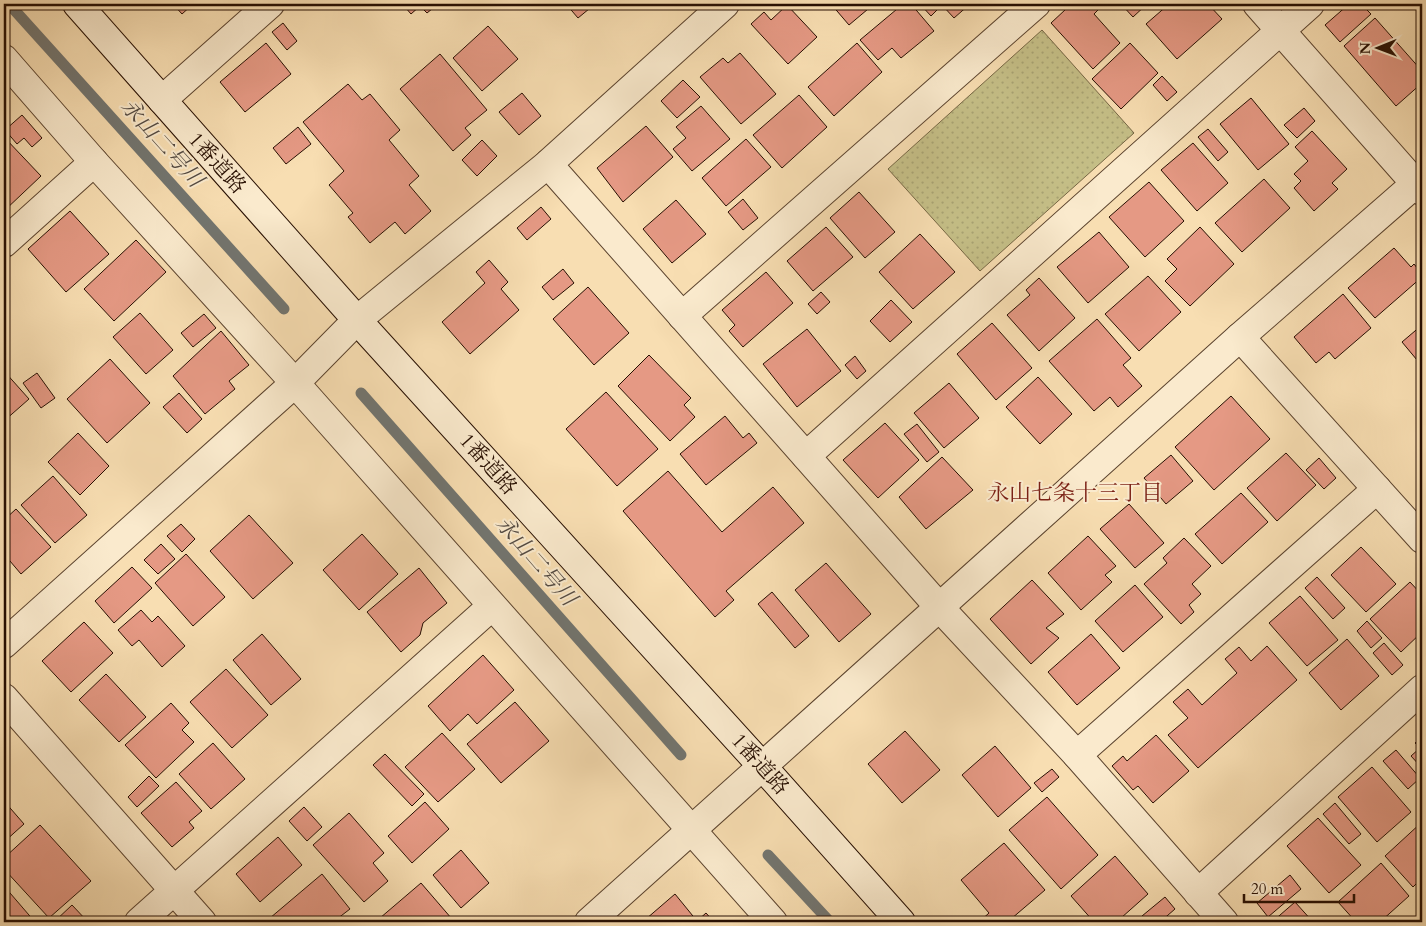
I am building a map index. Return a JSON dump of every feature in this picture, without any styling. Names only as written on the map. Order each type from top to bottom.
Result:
[{"type":"street","name":"1番道路","points":[[76,4],[357,320],[901,922]]},
{"type":"street","points":[[162,100],[270,4]]},
{"type":"street","points":[[8,631],[295,383],[357,320],[548,164],[725,4]]},
{"type":"street","points":[[682,316],[1036,4]]},
{"type":"street","points":[[594,921],[692,829],[1240,337],[1420,185],[1257,4]]},
{"type":"street","points":[[806,456],[1310,4]]},
{"type":"street","points":[[4,59],[94,162],[295,383],[773,922]]},
{"type":"street","points":[[4,243],[94,162]]},
{"type":"street","points":[[548,164],[940,608],[1077,755],[1224,922]]},
{"type":"street","points":[[1240,337],[1422,539]]},
{"type":"street","points":[[1077,755],[1377,489]]},
{"type":"street","points":[[139,922],[492,606]]},
{"type":"street","points":[[1198,892],[1422,689]]},
{"type":"street","points":[[4,698],[202,922]]},
{"type":"shaded area","points":[[1042,30],[1134,133],[980,271],[888,169]]},
{"type":"building","points":[[173,4],[193,4],[182,14]]},
{"type":"building","points":[[408,4],[438,4],[427,13],[420,6],[411,14],[405,7]]},
{"type":"building","points":[[566,4],[595,4],[578,18]]},
{"type":"building","points":[[831,4],[874,4],[849,25]]},
{"type":"building","points":[[903,4],[911,4],[934,31],[901,58],[892,48],[878,60],[860,40]]},
{"type":"building","points":[[920,4],[970,4],[954,18],[942,5],[931,16]]},
{"type":"building","points":[[1061,4],[1104,4],[1094,14],[1120,43],[1093,69],[1051,23],[1066,9]]},
{"type":"building","points":[[1121,4],[1147,4],[1133,17]]},
{"type":"building","points":[[1169,4],[1208,4],[1222,19],[1177,59],[1146,24]]},
{"type":"building","points":[[1349,4],[1361,4],[1371,14],[1340,42],[1325,25]]},
{"type":"building","points":[[1412,4],[1422,4],[1421,14]]},
{"type":"building","points":[[787,5],[817,37],[788,64],[751,24],[764,12],[771,20]]},
{"type":"building","points":[[1375,18],[1422,71],[1422,83],[1396,106],[1344,46]]},
{"type":"building","points":[[283,23],[297,41],[287,50],[272,32]]},
{"type":"building","points":[[488,26],[518,59],[482,91],[453,58]]},
{"type":"building","points":[[266,43],[291,74],[245,112],[220,82]]},
{"type":"building","points":[[857,43],[882,72],[834,116],[808,87]]},
{"type":"building","points":[[1130,43],[1158,73],[1121,109],[1092,79]]},
{"type":"building","points":[[740,53],[776,94],[741,124],[700,77],[723,58],[728,63]]},
{"type":"building","points":[[440,54],[487,110],[465,128],[471,135],[453,151],[400,89]]},
{"type":"building","points":[[1162,76],[1177,92],[1167,101],[1153,85]]},
{"type":"building","points":[[683,80],[700,97],[677,118],[661,101]]},
{"type":"building","points":[[348,84],[362,100],[370,94],[400,130],[389,140],[419,176],[409,185],[431,211],[405,234],[395,222],[370,243],[348,217],[353,213],[329,185],[344,171],[303,122]]},
{"type":"building","points":[[522,93],[541,116],[519,135],[499,112]]},
{"type":"building","points":[[799,95],[827,127],[782,168],[753,135]]},
{"type":"building","points":[[1251,98],[1289,144],[1258,170],[1220,124]]},
{"type":"building","points":[[701,106],[730,139],[692,171],[673,149],[686,138],[676,127]]},
{"type":"building","points":[[1304,108],[1315,121],[1297,138],[1284,125]]},
{"type":"building","points":[[22,115],[42,138],[32,147],[24,138],[17,144],[5,130]]},
{"type":"building","points":[[646,126],[673,157],[623,202],[597,168]]},
{"type":"building","points":[[298,127],[311,144],[286,164],[273,148]]},
{"type":"building","points":[[1208,129],[1228,152],[1218,161],[1198,137]]},
{"type":"building","points":[[1312,131],[1347,169],[1332,183],[1338,189],[1314,211],[1294,188],[1301,181],[1294,174],[1308,161],[1295,147]]},
{"type":"building","points":[[4,137],[41,176],[4,211]]},
{"type":"building","points":[[746,139],[771,167],[726,206],[702,178]]},
{"type":"building","points":[[482,140],[497,156],[477,176],[462,160]]},
{"type":"building","points":[[1193,143],[1228,183],[1197,211],[1161,170]]},
{"type":"building","points":[[1264,179],[1290,208],[1242,252],[1215,223]]},
{"type":"building","points":[[1149,182],[1184,221],[1145,257],[1109,217]]},
{"type":"building","points":[[859,192],[895,232],[865,258],[830,218]]},
{"type":"building","points":[[743,199],[758,218],[743,230],[728,212]]},
{"type":"building","points":[[676,200],[706,234],[672,263],[643,229]]},
{"type":"building","points":[[541,207],[551,219],[527,240],[517,228]]},
{"type":"building","points":[[70,211],[109,254],[66,292],[28,249]]},
{"type":"building","points":[[826,227],[853,257],[813,291],[787,261]]},
{"type":"building","points":[[1200,227],[1234,264],[1190,306],[1165,281],[1177,269],[1167,259]]},
{"type":"building","points":[[1099,232],[1129,267],[1088,303],[1057,267]]},
{"type":"building","points":[[920,234],[955,272],[913,309],[879,272]]},
{"type":"building","points":[[136,240],[166,272],[114,321],[84,289]]},
{"type":"building","points":[[1394,248],[1411,267],[1414,264],[1422,274],[1422,277],[1375,318],[1348,288]]},
{"type":"building","points":[[489,260],[508,282],[501,289],[519,310],[470,354],[442,322],[485,283],[476,272]]},
{"type":"building","points":[[563,269],[574,283],[553,300],[542,287]]},
{"type":"building","points":[[766,272],[793,303],[743,347],[729,331],[735,325],[722,310]]},
{"type":"building","points":[[1148,276],[1181,312],[1139,351],[1105,314]]},
{"type":"building","points":[[1039,278],[1075,318],[1039,351],[1007,315],[1030,295],[1026,290]]},
{"type":"building","points":[[588,287],[629,333],[594,365],[553,319]]},
{"type":"building","points":[[821,292],[830,302],[817,314],[808,304]]},
{"type":"building","points":[[1343,294],[1371,328],[1335,359],[1329,352],[1316,363],[1294,337]]},
{"type":"building","points":[[891,300],[912,322],[890,342],[870,321]]},
{"type":"building","points":[[140,313],[173,350],[146,374],[113,337]]},
{"type":"building","points":[[204,314],[216,328],[193,347],[181,333]]},
{"type":"building","points":[[1097,319],[1131,358],[1123,365],[1142,386],[1118,407],[1110,397],[1094,411],[1049,361]]},
{"type":"building","points":[[992,323],[1032,368],[996,400],[957,354]]},
{"type":"building","points":[[1422,325],[1422,366],[1402,342]]},
{"type":"building","points":[[807,329],[841,371],[797,407],[763,364]]},
{"type":"building","points":[[221,331],[249,365],[229,381],[235,389],[205,414],[173,376]]},
{"type":"building","points":[[649,355],[691,398],[684,405],[695,417],[670,441],[618,386]]},
{"type":"building","points":[[855,356],[866,371],[857,379],[845,365]]},
{"type":"building","points":[[110,359],[150,403],[107,443],[67,399]]},
{"type":"building","points":[[4,371],[29,399],[4,421]]},
{"type":"building","points":[[37,373],[55,398],[41,408],[23,383]]},
{"type":"building","points":[[1038,377],[1072,414],[1040,444],[1006,407]]},
{"type":"building","points":[[949,383],[979,418],[944,448],[914,413]]},
{"type":"building","points":[[606,392],[658,449],[617,486],[566,429]]},
{"type":"building","points":[[179,393],[202,419],[187,433],[163,407]]},
{"type":"building","points":[[1231,396],[1270,439],[1214,490],[1175,447]]},
{"type":"building","points":[[725,416],[743,438],[749,433],[757,443],[706,485],[680,454]]},
{"type":"building","points":[[885,423],[919,460],[878,498],[843,460]]},
{"type":"building","points":[[917,424],[939,452],[927,462],[904,434]]},
{"type":"building","points":[[78,433],[109,466],[80,495],[48,462]]},
{"type":"building","points":[[1286,453],[1316,485],[1277,521],[1247,488]]},
{"type":"building","points":[[1171,455],[1193,481],[1166,504],[1144,478]]},
{"type":"building","points":[[942,457],[973,490],[926,529],[899,497]]},
{"type":"building","points":[[1319,458],[1336,478],[1324,489],[1306,470]]},
{"type":"building","points":[[668,471],[722,532],[773,487],[804,523],[726,591],[734,600],[715,617],[623,511]]},
{"type":"building","points":[[53,476],[87,515],[55,543],[21,505]]},
{"type":"building","points":[[1241,493],[1268,522],[1222,564],[1195,534]]},
{"type":"building","points":[[1129,504],[1164,543],[1135,568],[1100,529]]},
{"type":"building","points":[[16,509],[51,547],[21,574],[4,554],[4,520]]},
{"type":"building","points":[[249,515],[293,563],[253,599],[210,551]]},
{"type":"building","points":[[181,524],[195,539],[182,552],[167,536]]},
{"type":"building","points":[[362,534],[398,574],[359,610],[323,570]]},
{"type":"building","points":[[1088,536],[1116,566],[1105,575],[1112,582],[1081,610],[1048,573]]},
{"type":"building","points":[[1184,538],[1211,566],[1192,584],[1201,594],[1189,605],[1194,612],[1181,624],[1144,584],[1167,563],[1163,558]]},
{"type":"building","points":[[161,544],[175,559],[158,574],[144,560]]},
{"type":"building","points":[[1361,547],[1396,584],[1366,612],[1331,575]]},
{"type":"building","points":[[186,554],[225,597],[193,626],[155,583]]},
{"type":"building","points":[[826,563],[871,614],[839,642],[795,590]]},
{"type":"building","points":[[132,567],[152,588],[114,623],[95,601]]},
{"type":"building","points":[[419,568],[447,603],[423,623],[420,635],[401,652],[367,612]]},
{"type":"building","points":[[1317,577],[1345,608],[1333,619],[1305,588]]},
{"type":"building","points":[[1032,580],[1064,614],[1046,628],[1059,638],[1031,664],[990,619]]},
{"type":"building","points":[[1410,582],[1422,595],[1422,632],[1401,652],[1370,619]]},
{"type":"building","points":[[1135,585],[1163,617],[1123,652],[1095,621]]},
{"type":"building","points":[[772,592],[809,636],[795,648],[758,604]]},
{"type":"building","points":[[1300,596],[1338,640],[1307,666],[1269,623]]},
{"type":"building","points":[[141,610],[152,622],[158,616],[185,646],[162,667],[139,640],[132,646],[118,630]]},
{"type":"building","points":[[1367,621],[1382,638],[1371,648],[1357,631]]},
{"type":"building","points":[[84,622],[113,653],[71,692],[42,661]]},
{"type":"building","points":[[262,634],[301,679],[271,705],[233,660]]},
{"type":"building","points":[[1091,634],[1120,668],[1077,705],[1048,672]]},
{"type":"building","points":[[1347,639],[1379,676],[1341,710],[1309,673]]},
{"type":"building","points":[[1384,643],[1403,665],[1392,675],[1373,653]]},
{"type":"building","points":[[1267,646],[1297,680],[1198,768],[1168,735],[1188,718],[1173,702],[1188,689],[1202,705],[1237,673],[1225,659],[1239,647],[1251,661]]},
{"type":"building","points":[[483,655],[514,690],[477,724],[468,714],[450,731],[428,706]]},
{"type":"building","points":[[226,669],[268,715],[232,748],[190,702]]},
{"type":"building","points":[[106,674],[146,717],[119,742],[79,700]]},
{"type":"building","points":[[515,702],[549,741],[501,783],[467,744]]},
{"type":"building","points":[[171,703],[189,723],[182,730],[194,742],[156,778],[125,745]]},
{"type":"building","points":[[905,731],[940,770],[902,803],[868,764]]},
{"type":"building","points":[[442,733],[475,769],[438,802],[405,767]]},
{"type":"building","points":[[1156,735],[1189,771],[1153,803],[1138,786],[1133,790],[1112,766],[1123,756],[1127,761]]},
{"type":"building","points":[[1422,736],[1422,768],[1411,756],[1420,748],[1415,743]]},
{"type":"building","points":[[213,743],[245,779],[211,809],[179,774]]},
{"type":"building","points":[[995,746],[1031,788],[998,817],[962,775]]},
{"type":"building","points":[[1396,750],[1420,778],[1408,789],[1383,761]]},
{"type":"building","points":[[385,754],[424,794],[412,806],[373,765]]},
{"type":"building","points":[[1372,767],[1411,812],[1377,842],[1338,797]]},
{"type":"building","points":[[1052,769],[1059,777],[1042,792],[1034,783]]},
{"type":"building","points":[[149,776],[159,786],[137,807],[128,797]]},
{"type":"building","points":[[176,782],[202,811],[189,822],[194,828],[172,847],[141,813]]},
{"type":"building","points":[[1047,797],[1098,855],[1061,889],[1009,830]]},
{"type":"building","points":[[4,801],[24,824],[4,842]]},
{"type":"building","points":[[425,802],[449,829],[412,863],[388,836]]},
{"type":"building","points":[[1335,803],[1361,834],[1349,844],[1323,814]]},
{"type":"building","points":[[304,807],[322,827],[307,841],[289,821]]},
{"type":"building","points":[[349,813],[384,853],[373,863],[388,881],[364,902],[313,845]]},
{"type":"building","points":[[1318,818],[1361,865],[1329,893],[1287,846]]},
{"type":"building","points":[[1422,822],[1422,878],[1413,887],[1385,856]]},
{"type":"building","points":[[40,825],[91,881],[49,918],[4,869],[4,858]]},
{"type":"building","points":[[278,837],[302,865],[260,902],[236,874]]},
{"type":"building","points":[[1004,843],[1045,890],[1011,919],[1014,922],[979,922],[989,913],[961,880]]},
{"type":"building","points":[[461,850],[489,883],[461,908],[433,875]]},
{"type":"building","points":[[1115,856],[1148,894],[1121,918],[1125,922],[1094,922],[1071,896]]},
{"type":"building","points":[[1381,863],[1409,896],[1380,922],[1356,922],[1338,902]]},
{"type":"building","points":[[322,874],[350,909],[333,922],[273,922],[270,918]]},
{"type":"building","points":[[1290,875],[1301,889],[1268,917],[1257,903]]},
{"type":"building","points":[[421,883],[452,919],[449,922],[384,922],[380,918]]},
{"type":"building","points":[[4,886],[35,922],[4,922]]},
{"type":"building","points":[[675,894],[697,921],[706,913],[714,922],[648,922],[646,919]]},
{"type":"building","points":[[1165,897],[1175,909],[1160,922],[1147,922],[1142,916]]},
{"type":"building","points":[[1295,902],[1313,922],[1272,922]]},
{"type":"building","points":[[72,905],[88,922],[54,922]]},
{"type":"waterway","name":"永山二号川","points":[[9,4],[284,309]]},
{"type":"waterway","name":"永山二号川","points":[[361,393],[681,755]]},
{"type":"waterway","name":"永山二号川","points":[[768,855],[830,922]]},
{"type":"district","name":"永山七条十三丁目","points":[[1075,493]]}]
